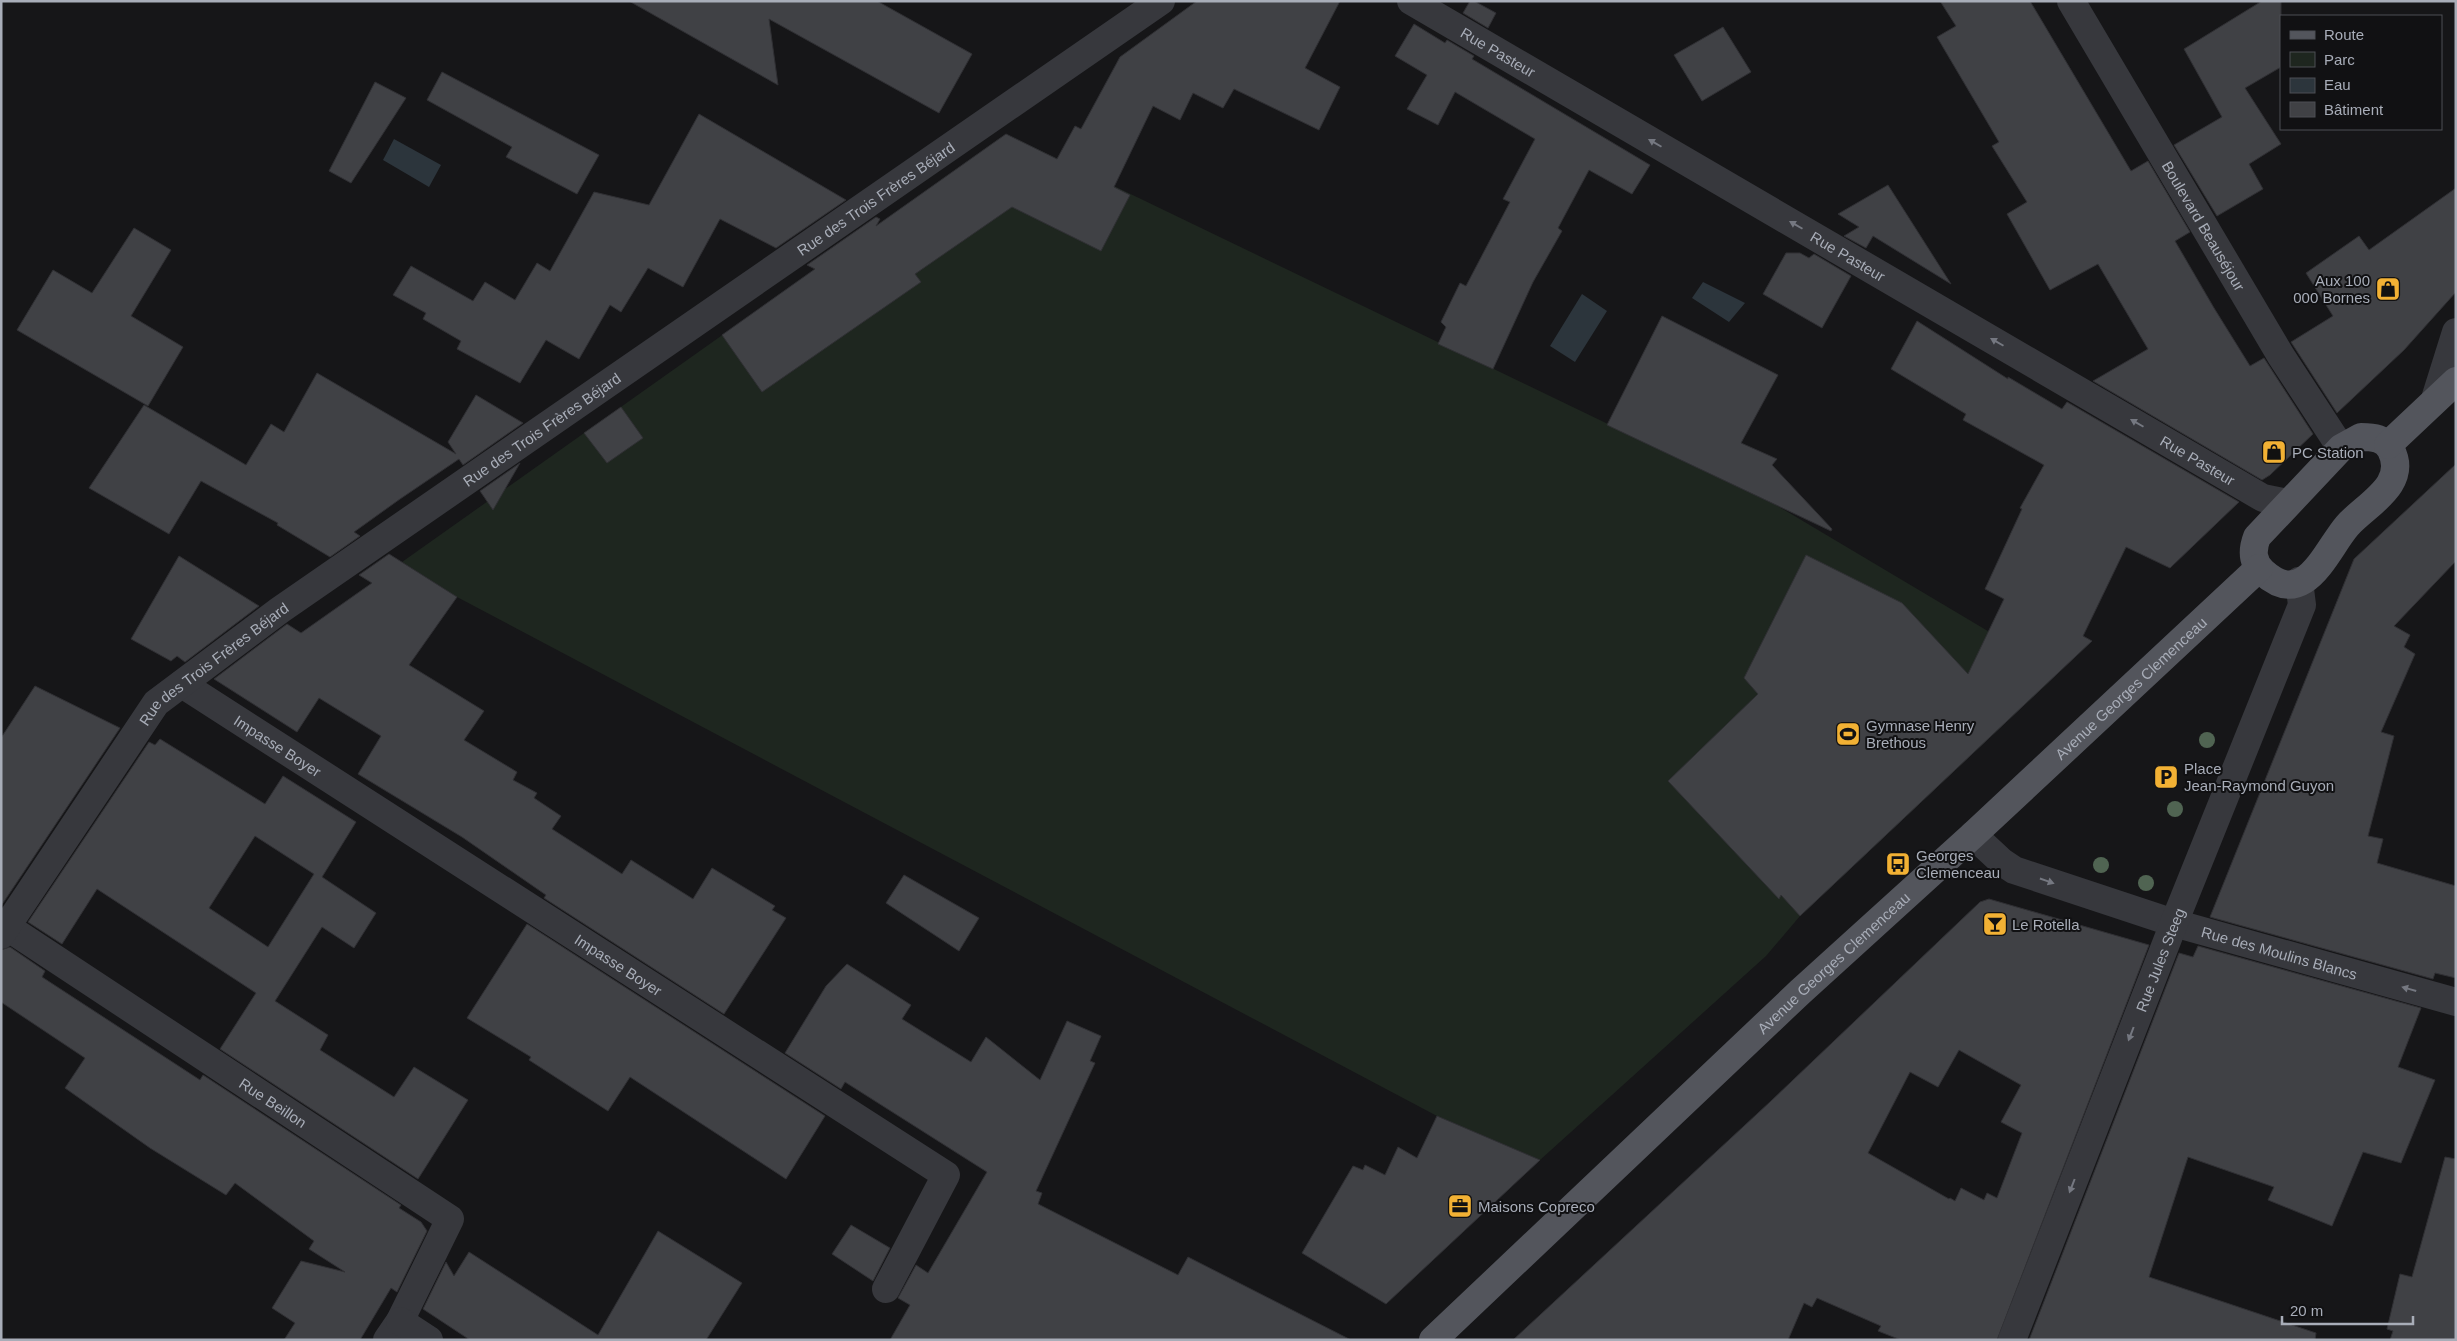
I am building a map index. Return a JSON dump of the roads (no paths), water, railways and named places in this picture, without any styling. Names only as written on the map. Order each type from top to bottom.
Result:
[{"type":"main road","points":[[2388,445],[2456,381]]},
{"type":"main road","points":[[2361,437],[2372,437],[2388,445],[2392,451],[2394,466],[2388,489],[2347,526],[2315,573],[2299,581],[2282,584],[2274,581],[2259,568],[2253,553],[2256,537],[2341,448],[2361,437]]},
{"type":"main road","name":"Avenue Georges Clemenceau","points":[[1434,1340],[1800,992],[1973,835],[2259,568]]},
{"type":"street","name":"Rue des Trois Frères Béjard","points":[[4,928],[156,703],[280,610],[1160,1]]},
{"type":"street","name":"Rue Pasteur","points":[[1411,1],[2263,498],[2288,503]]},
{"type":"street","name":"Boulevard Beauséjour","points":[[2071,1],[2276,348],[2333,440],[2341,448]]},
{"type":"street","points":[[2435,399],[2456,332]]},
{"type":"street","name":"Rue Jules Steeg","points":[[2012,1340],[2174,923],[2302,605],[2299,581]]},
{"type":"street","name":"Impasse Boyer","points":[[182,684],[946,1175],[886,1289]]},
{"type":"street","name":"Rue des Moulins Blancs","points":[[1973,835],[2002,862],[2014,870],[2174,923],[2456,1002]]},
{"type":"street","name":"Rue Beillon","points":[[4,928],[450,1219],[393,1330]]},
{"type":"street","points":[[393,1330],[429,1340]]},
{"type":"water","points":[[394,139],[441,165],[429,187],[383,160]]},
{"type":"water","points":[[1703,282],[1745,303],[1729,322],[1692,298]]},
{"type":"water","points":[[1582,294],[1607,311],[1575,362],[1550,346]]},
{"type":"place","name":"Aux 100 000 Bornes","points":[[2388,289]]},
{"type":"place","name":"PC Station","points":[[2274,452]]},
{"type":"place","name":"Gymnase Henry Brethous","points":[[1848,734]]},
{"type":"place","name":"Place Jean-Raymond Guyon","points":[[2166,777]]},
{"type":"place","name":"Georges Clemenceau","points":[[1898,864]]},
{"type":"place","name":"Le Rotella","points":[[1995,924]]},
{"type":"place","name":"Maisons Copreco","points":[[1460,1206]]}]
